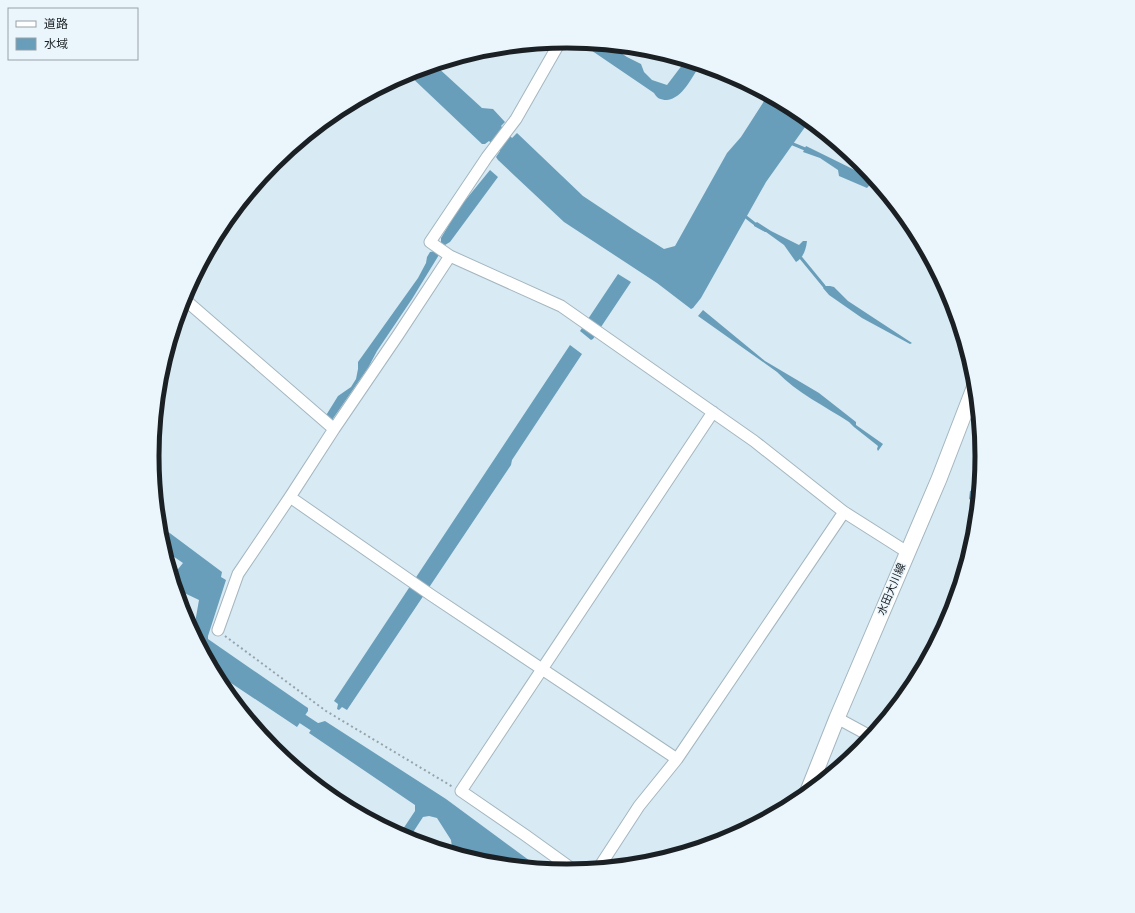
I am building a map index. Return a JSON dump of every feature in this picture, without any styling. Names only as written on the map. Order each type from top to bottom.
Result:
[{"type":"main road","name":"水田大川線","points":[[810,785],[837,718],[939,479],[971,395]]},
{"type":"street","points":[[556,48],[516,119],[486,157],[430,242],[450,256],[561,306],[754,441],[844,512],[907,552]]},
{"type":"street","points":[[218,630],[238,574],[450,256]]},
{"type":"street","points":[[189,303],[334,429]]},
{"type":"street","points":[[567,865],[526,835],[460,791],[713,412]]},
{"type":"street","points":[[290,497],[431,595],[543,668],[677,759]]},
{"type":"street","points":[[602,863],[639,806],[677,759],[844,512]]},
{"type":"street","points":[[837,718],[867,734]]},
{"type":"path","points":[[218,630],[326,711],[460,791]]},
{"type":"water","points":[[589,49],[618,51],[641,64],[644,72],[652,80],[667,85],[682,65],[697,69],[682,91],[673,98],[662,100]]},
{"type":"water","points":[[439,69],[482,108],[493,109],[505,122],[501,126],[512,138],[517,133],[583,196],[664,249],[675,246],[727,153],[741,137],[765,99],[806,125],[766,182],[701,298],[691,309],[657,283],[564,222],[498,160],[496,157],[500,151],[489,141],[482,144],[413,78]]},
{"type":"water","points":[[806,146],[861,173],[871,183],[867,188],[839,176],[838,170],[820,158],[803,152]]},
{"type":"water","points":[[490,170],[498,177],[450,242],[445,245],[412,299],[377,351],[368,368],[332,420],[328,421],[325,417],[338,396],[351,387],[356,379],[358,362],[418,278],[430,252],[436,251],[441,242],[441,238],[459,208]]},
{"type":"water","points":[[757,222],[799,245],[803,241],[807,241],[805,251],[801,258],[796,262],[784,245],[766,232],[754,226]]},
{"type":"water","points":[[618,274],[631,282],[591,340],[580,331]]},
{"type":"water","points":[[824,286],[834,287],[848,301],[912,343],[910,344],[862,318],[829,295],[823,288]]},
{"type":"water","points":[[703,310],[765,361],[819,393],[856,422],[856,425],[883,444],[878,451],[878,446],[849,422],[802,393],[777,372],[698,316]]},
{"type":"water","points":[[570,345],[582,354],[512,460],[511,465],[347,710],[342,707],[339,710],[337,709],[338,704],[334,701]]},
{"type":"water","points":[[974,490],[974,502],[969,499],[970,491]]},
{"type":"water","points":[[166,530],[222,572],[221,577],[226,580],[208,639],[308,708],[308,711],[297,727],[226,680],[214,661],[195,624],[199,600],[182,592],[176,572],[183,563],[171,555]]},
{"type":"water","points":[[325,721],[446,799],[533,863],[514,862],[452,848],[451,840],[437,818],[429,816],[423,817],[412,834],[402,830],[415,811],[415,805],[309,733],[315,724]]},
{"type":"waterway","points":[[793,144],[805,149]]},
{"type":"waterway","points":[[746,217],[755,224]]},
{"type":"waterway","points":[[801,258],[824,286]]},
{"type":"waterway","points":[[292,712],[324,733]]}]
